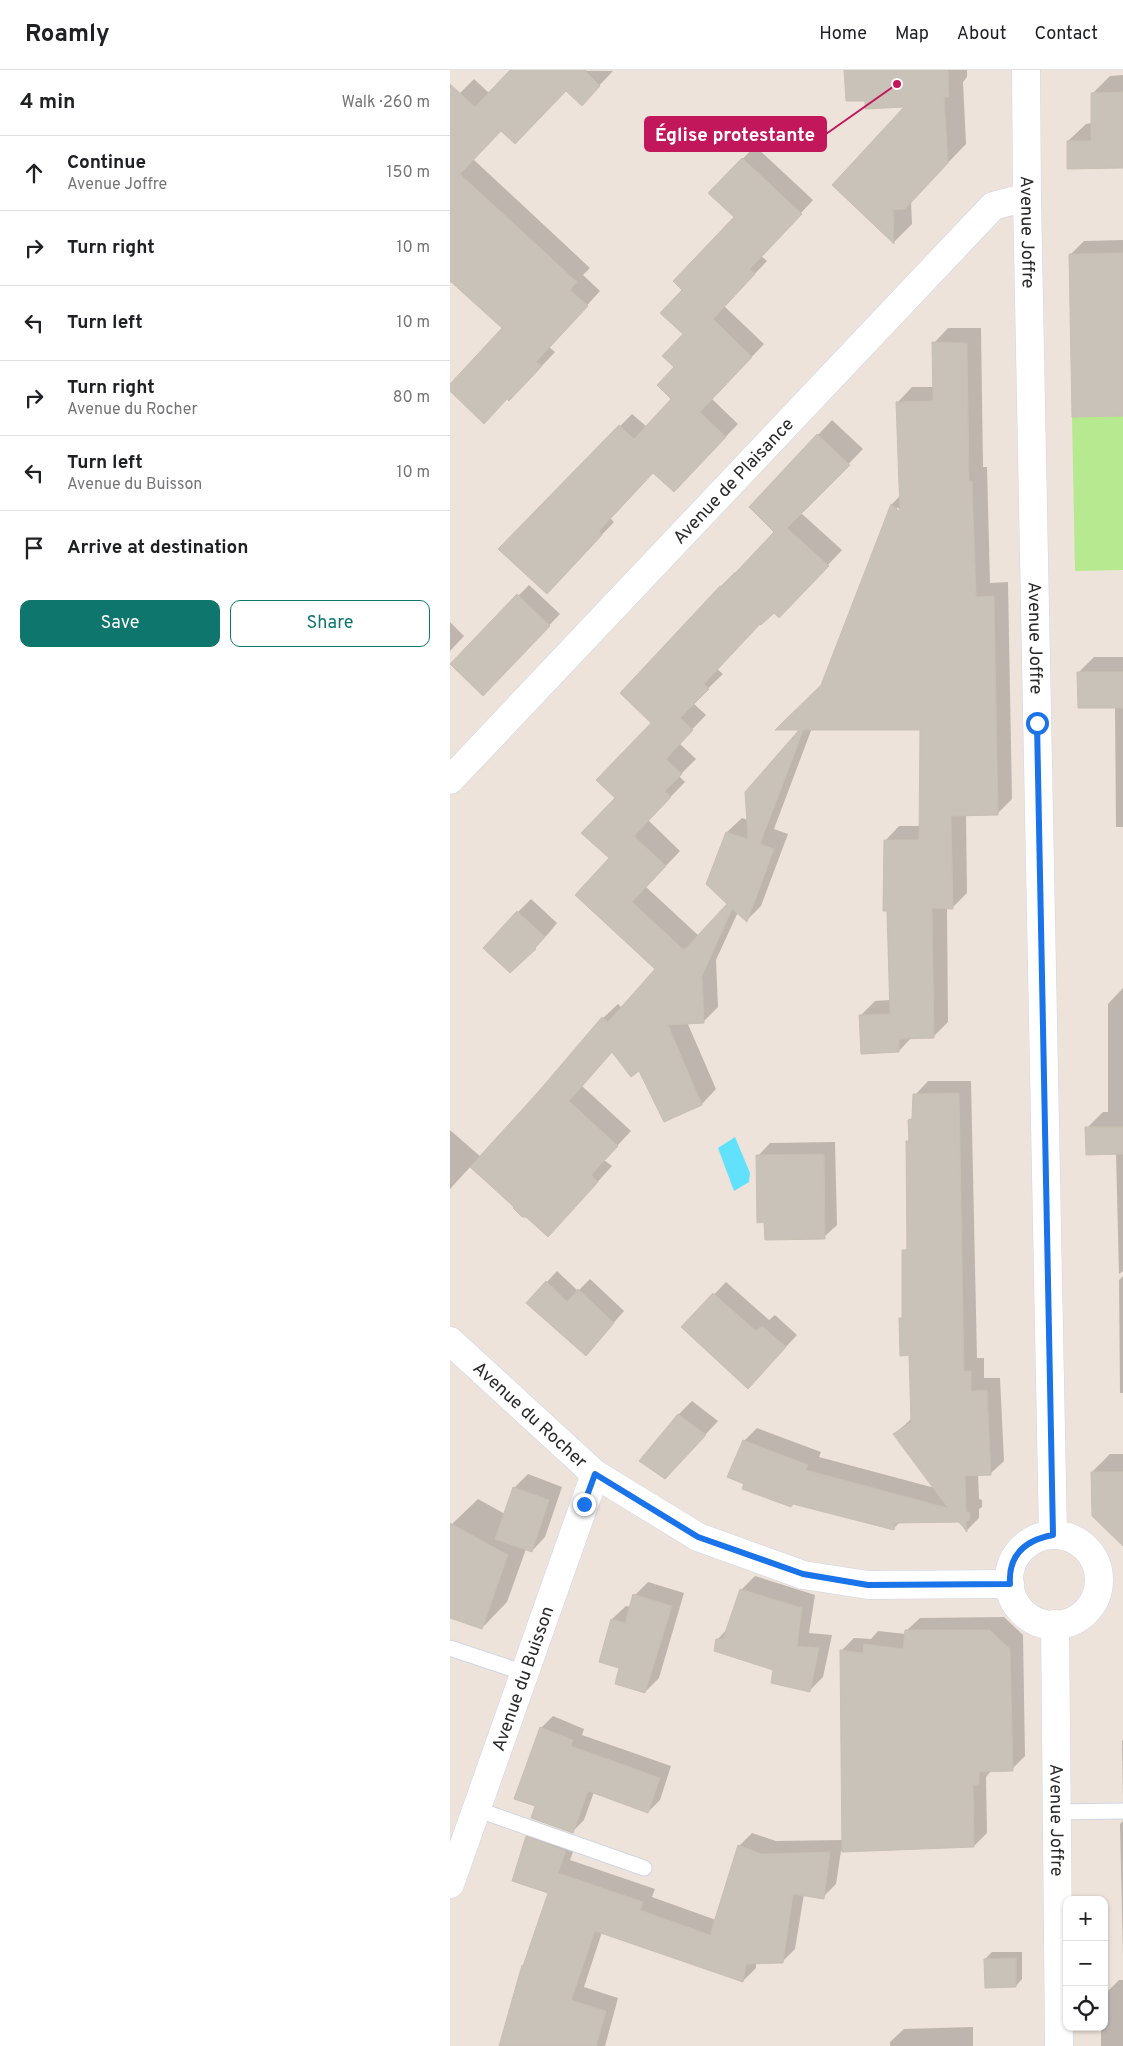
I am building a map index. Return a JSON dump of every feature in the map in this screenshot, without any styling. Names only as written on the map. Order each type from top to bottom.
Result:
[{"type":"street","name":"Avenue Joffre","points":[[1026,70],[1053,1535]]},
{"type":"street","name":"Avenue de Plaisance","points":[[450,780],[993,206],[1027,197]]},
{"type":"street","name":"Avenue du Rocher","points":[[450,1341],[595,1474],[698,1537],[803,1574],[868,1585],[1010,1584]]},
{"type":"street","name":"Avenue du Buisson","points":[[450,1884],[595,1474]]},
{"type":"street","points":[[1053,1535],[1068,1537],[1081,1544],[1091,1554],[1098,1568],[1111,1583],[1094,1600],[1083,1615],[1067,1623],[1048,1625],[1032,1620],[1018,1608],[1010,1592],[1009,1574],[1014,1559],[1024,1546],[1037,1538],[1053,1535]]},
{"type":"street","name":"Avenue Joffre","points":[[1055,1624],[1059,2046]]},
{"type":"lane","points":[[450,1648],[525,1673]]},
{"type":"lane","points":[[476,1809],[644,1868]]},
{"type":"lane","points":[[1057,1812],[1123,1812]]},
{"type":"green space","points":[[1123,416],[1123,570],[1075,571],[1072,417]]},
{"type":"water","points":[[735,1137],[750,1173],[749,1182],[734,1191],[718,1148]]},
{"type":"building","points":[[510,70],[586,70],[600,86],[582,106],[566,91],[515,144],[501,131],[460,174],[577,282],[570,290],[588,306],[536,362],[542,366],[484,424],[450,391],[450,384],[502,328],[450,281],[450,84],[475,107]]},
{"type":"building","points":[[844,70],[948,70],[949,97],[944,97],[948,163],[905,209],[893,210],[894,244],[832,185],[904,107],[865,109],[865,101],[846,101]]},
{"type":"building","points":[[1123,92],[1123,168],[1067,169],[1067,141],[1091,141],[1091,93]]},
{"type":"building","points":[[742,158],[802,214],[750,269],[755,274],[713,319],[752,357],[700,412],[726,437],[674,492],[653,473],[599,531],[602,535],[547,594],[498,549],[619,425],[634,439],[671,399],[657,385],[674,367],[662,356],[683,334],[660,313],[682,290],[673,281],[734,217],[708,193]]},
{"type":"building","points":[[1123,253],[1123,416],[1072,417],[1069,254]]},
{"type":"building","points":[[932,342],[967,343],[969,481],[972,481],[976,597],[994,596],[998,815],[951,816],[953,909],[932,908],[934,1038],[899,1039],[899,1052],[861,1054],[859,1015],[890,1014],[887,911],[883,911],[884,840],[919,840],[920,730],[801,730],[803,731],[760,844],[774,849],[747,922],[732,909],[702,976],[704,1023],[668,1025],[702,1105],[664,1122],[639,1071],[631,1077],[612,1052],[569,1101],[618,1146],[591,1175],[598,1182],[548,1237],[526,1217],[522,1217],[513,1206],[470,1167],[539,1091],[602,1017],[608,1022],[655,969],[575,895],[609,858],[581,833],[615,798],[596,780],[651,723],[620,693],[720,586],[721,588],[774,532],[749,507],[817,434],[850,465],[787,528],[829,566],[779,618],[774,613],[760,624],[704,684],[709,689],[680,718],[693,730],[666,759],[682,774],[665,791],[671,797],[634,836],[666,866],[632,902],[684,950],[727,904],[706,884],[726,832],[748,839],[745,792],[799,730],[775,730],[821,685],[891,504],[900,512],[896,402],[933,401]]},
{"type":"building","points":[[517,594],[550,626],[483,696],[450,664]]},
{"type":"building","points":[[1077,672],[1123,672],[1123,708],[1078,708]]},
{"type":"building","points":[[517,911],[545,937],[536,949],[510,973],[483,948]]},
{"type":"building","points":[[959,1093],[964,1371],[971,1371],[971,1391],[987,1390],[991,1475],[965,1476],[966,1512],[970,1513],[969,1521],[966,1521],[967,1532],[959,1522],[895,1523],[894,1530],[793,1504],[791,1507],[742,1489],[744,1484],[727,1477],[743,1440],[808,1465],[806,1470],[948,1508],[893,1434],[911,1422],[909,1355],[900,1356],[899,1318],[902,1318],[902,1250],[907,1250],[906,1141],[909,1141],[908,1120],[912,1119],[913,1094]]},
{"type":"building","points":[[1085,1127],[1123,1127],[1123,1154],[1086,1155]]},
{"type":"building","points":[[824,1154],[825,1239],[765,1240],[764,1222],[757,1223],[756,1155]]},
{"type":"building","points":[[546,1281],[567,1302],[578,1289],[614,1323],[586,1356],[526,1303]]},
{"type":"building","points":[[713,1293],[756,1331],[762,1326],[786,1347],[748,1389],[681,1327]]},
{"type":"building","points":[[678,1414],[706,1435],[665,1479],[639,1461]]},
{"type":"building","points":[[1091,1472],[1123,1472],[1123,1546],[1092,1516]]},
{"type":"building","points":[[513,1487],[549,1500],[532,1552],[495,1539]]},
{"type":"building","points":[[450,1523],[508,1555],[482,1629],[450,1618]]},
{"type":"building","points":[[740,1589],[802,1608],[797,1646],[819,1648],[810,1692],[771,1683],[773,1670],[714,1651],[716,1639],[723,1639]]},
{"type":"building","points":[[633,1594],[672,1606],[645,1693],[615,1684],[619,1668],[599,1662],[611,1619],[625,1623]]},
{"type":"building","points":[[905,1630],[990,1630],[1010,1649],[1013,1771],[979,1772],[979,1785],[973,1785],[974,1847],[842,1852],[840,1650],[863,1653],[864,1644],[903,1649]]},
{"type":"building","points":[[540,1727],[573,1740],[571,1746],[660,1778],[648,1813],[588,1791],[573,1833],[531,1818],[535,1806],[514,1799]]},
{"type":"building","points":[[526,1836],[566,1851],[558,1873],[643,1902],[640,1910],[710,1935],[738,1845],[762,1854],[830,1852],[824,1899],[793,1894],[783,1963],[746,1964],[743,1982],[595,1931],[571,2000],[606,2011],[596,2046],[499,2046],[522,1965],[548,1893],[512,1881]]},
{"type":"building","points":[[1016,1958],[1016,1987],[985,1988],[984,1959]]},
{"type":"place","name":"Église protestante","points":[[897,84]]},
{"type":"route","points":[[584,1504],[595,1474],[698,1537],[803,1574],[868,1585],[1010,1584],[1009,1574],[1014,1559],[1024,1546],[1037,1538],[1053,1535],[1037,723]]}]
